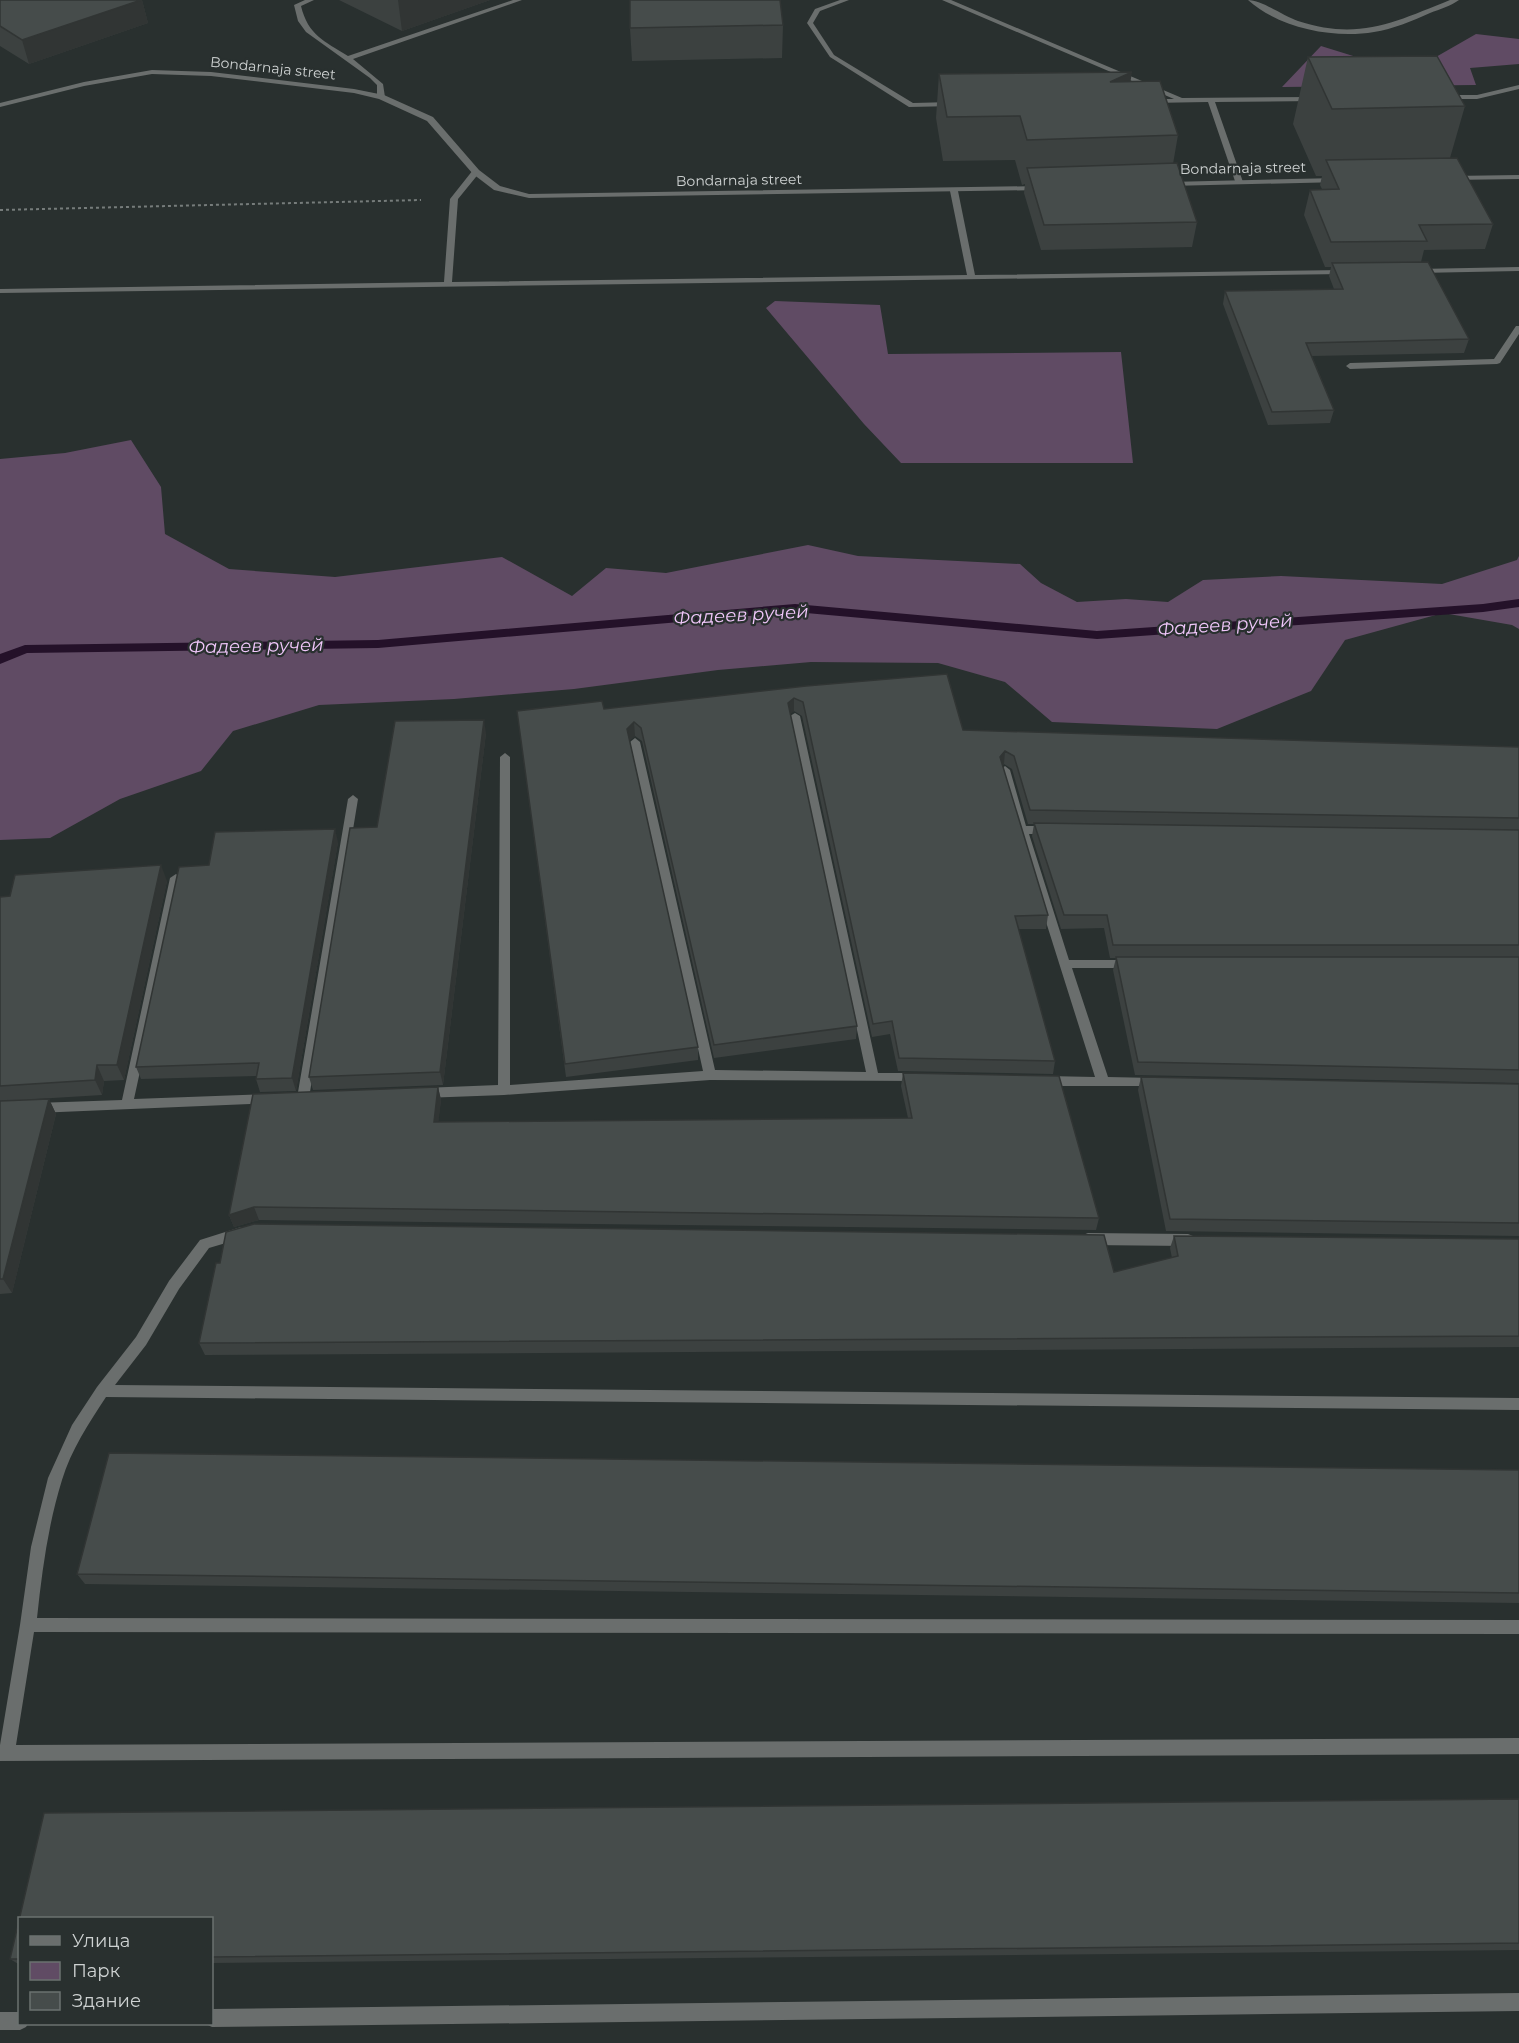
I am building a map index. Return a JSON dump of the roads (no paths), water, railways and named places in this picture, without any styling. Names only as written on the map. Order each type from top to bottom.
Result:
[{"type":"street","points":[[310,0],[296,2],[302,22],[314,35],[372,74],[381,85],[381,97]]},
{"type":"street","points":[[350,58],[519,0]]},
{"type":"street","points":[[846,0],[817,10],[810,22],[832,56],[912,105],[959,104]]},
{"type":"street","points":[[945,0],[1184,100]]},
{"type":"street","points":[[1251,0],[1299,24],[1352,31],[1373,30],[1397,23],[1456,0]]},
{"type":"street","name":"Bondarnaja street","points":[[0,105],[84,84],[152,72],[211,74],[354,91],[381,97],[430,119],[476,172],[497,188],[529,196],[1049,188]]},
{"type":"street","points":[[1431,97],[1477,97],[1519,87]]},
{"type":"street","points":[[1148,101],[1327,99]]},
{"type":"street","points":[[1211,100],[1239,182]]},
{"type":"street","points":[[448,284],[454,199],[476,172]]},
{"type":"street","points":[[1447,178],[1519,177]]},
{"type":"street","name":"Bondarnaja street","points":[[1156,184],[1343,180]]},
{"type":"street","points":[[954,191],[971,277]]},
{"type":"street","points":[[1412,271],[1519,269]]},
{"type":"street","points":[[0,291],[1352,272]]},
{"type":"street","points":[[1350,366],[1497,361],[1519,328]]},
{"type":"street","points":[[795,716],[873,1077]]},
{"type":"street","points":[[635,742],[710,1075]]},
{"type":"street","points":[[504,1090],[505,757]]},
{"type":"street","points":[[1005,770],[1103,1082]]},
{"type":"street","points":[[23,1108],[298,1098],[352,799]]},
{"type":"street","points":[[1022,830],[1057,830]]},
{"type":"street","points":[[127,1106],[176,878]]},
{"type":"street","points":[[1065,964],[1148,964]]},
{"type":"street","points":[[410,1093],[504,1090],[710,1075],[930,1078]]},
{"type":"street","points":[[1034,1081],[1174,1084]]},
{"type":"street","points":[[259,1228],[205,1244],[174,1285],[141,1341],[102,1391],[77,1430],[55,1478],[38,1547],[28,1625],[4,1752],[1519,1746]]},
{"type":"street","points":[[1079,1238],[1198,1240]]},
{"type":"street","points":[[102,1391],[1519,1404]]},
{"type":"street","points":[[28,1625],[1519,1627]]},
{"type":"street","points":[[213,2018],[1519,2002]]},
{"type":"street","points":[[0,2021],[18,2020]]},
{"type":"waterway","name":"Фадеев ручей","points":[[0,659],[25,649],[378,644],[795,608],[1097,635],[1483,608],[1519,603]]}]
